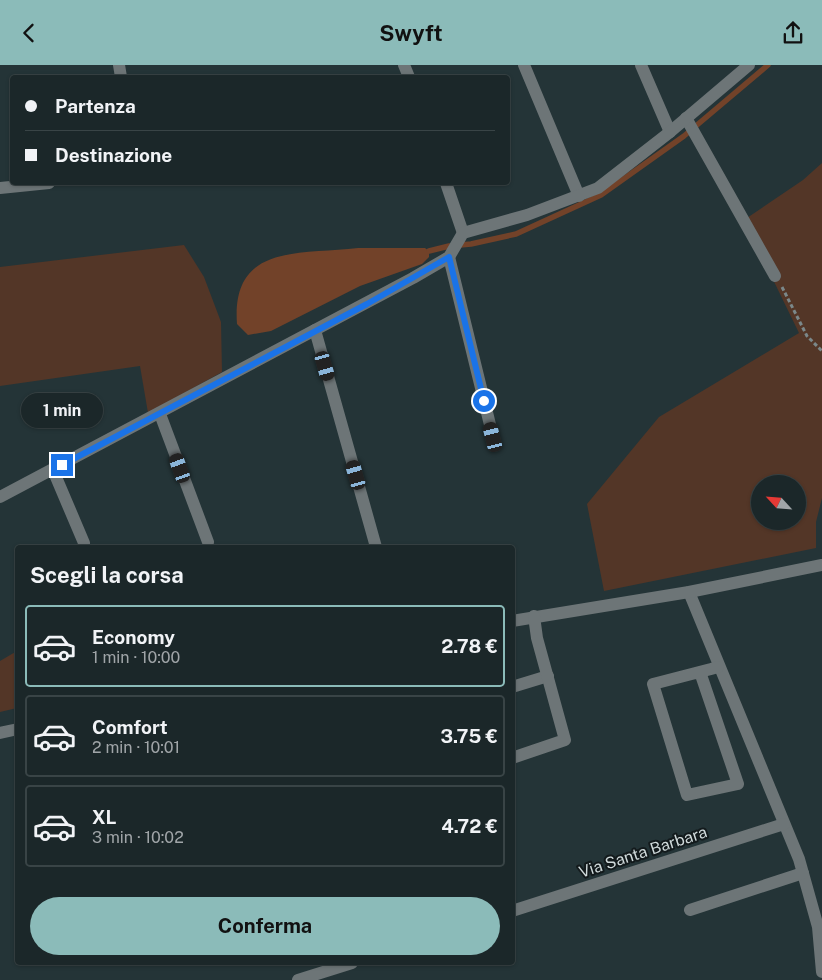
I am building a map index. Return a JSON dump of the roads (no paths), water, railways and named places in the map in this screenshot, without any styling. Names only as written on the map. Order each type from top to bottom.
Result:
[{"type":"street","points":[[524,65],[578,196]]},
{"type":"street","points":[[641,65],[670,132]]},
{"type":"street","points":[[0,497],[367,304],[451,255],[462,235],[527,215],[598,188],[688,120],[749,65]]},
{"type":"street","points":[[688,120],[776,276]]},
{"type":"street","points":[[0,188],[29,185]]},
{"type":"street","points":[[447,185],[462,235]]},
{"type":"street","points":[[451,255],[493,437]]},
{"type":"street","points":[[315,330],[375,545]]},
{"type":"street","points":[[160,413],[208,541]]},
{"type":"street","points":[[53,470],[84,543]]},
{"type":"street","points":[[515,620],[689,592],[822,565]]},
{"type":"street","points":[[689,592],[803,873],[818,927],[822,972]]},
{"type":"street","points":[[515,757],[564,740],[537,638],[534,617]]},
{"type":"street","points":[[700,672],[738,784],[687,795],[653,684],[718,667]]},
{"type":"street","points":[[515,686],[548,676]]},
{"type":"street","points":[[0,733],[15,730]]},
{"type":"street","name":"Via Santa Barbara","points":[[515,910],[784,824]]},
{"type":"street","points":[[690,910],[803,873]]},
{"type":"street","points":[[298,980],[346,965]]},
{"type":"waterway","points":[[429,251],[516,234],[601,195],[684,136],[768,65]]}]
